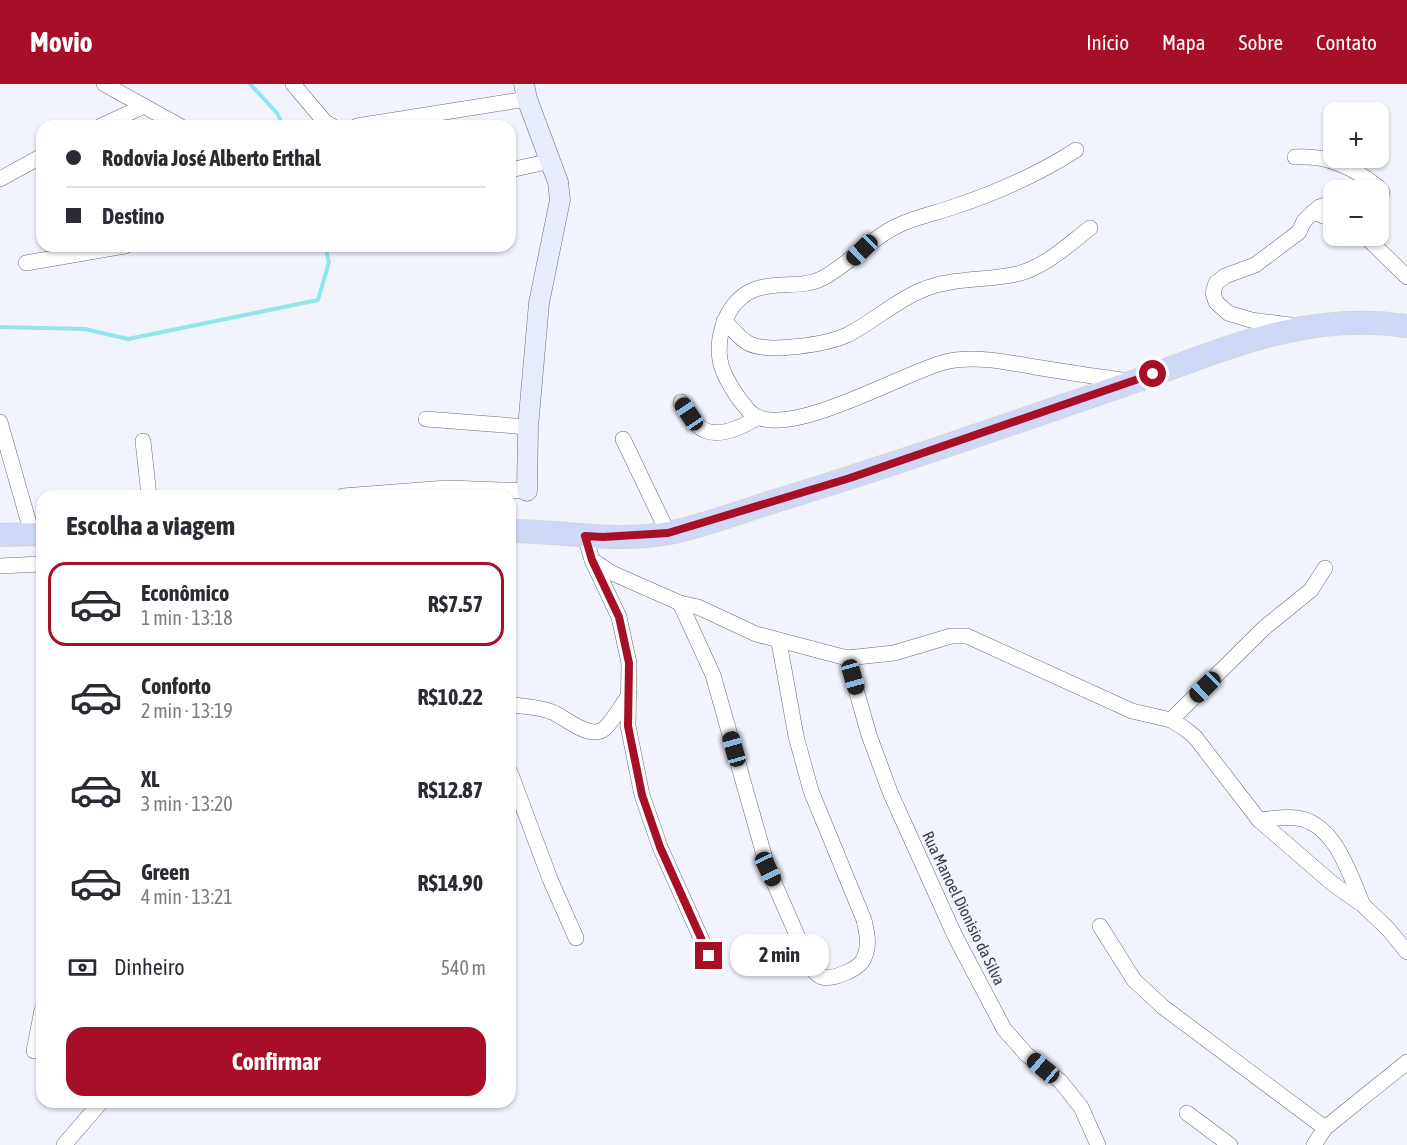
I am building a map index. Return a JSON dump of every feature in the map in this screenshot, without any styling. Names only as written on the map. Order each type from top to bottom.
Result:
[{"type":"main road","points":[[516,531],[603,537],[668,533],[850,478],[1132,382],[1216,350],[1271,334],[1308,326],[1367,324],[1407,326]]},
{"type":"main road","points":[[0,535],[36,534]]},
{"type":"street","points":[[104,84],[169,120]]},
{"type":"street","points":[[293,84],[323,120]]},
{"type":"street","points":[[386,120],[526,91],[551,161],[558,182],[560,200],[539,303],[528,427],[527,491],[516,491]]},
{"type":"street","points":[[114,120],[144,106]]},
{"type":"street","points":[[758,418],[750,412],[738,395],[720,362],[720,340],[724,321],[732,308],[746,294],[756,289],[816,281],[851,261],[874,239],[893,227],[997,191],[1044,170],[1076,150]]},
{"type":"street","points":[[1295,157],[1325,158],[1346,165],[1368,180]]},
{"type":"street","points":[[0,178],[36,159]]},
{"type":"street","points":[[516,169],[551,161]]},
{"type":"street","points":[[1308,326],[1271,323],[1228,313],[1216,302],[1213,292],[1216,283],[1225,276],[1255,264],[1292,238],[1313,212],[1323,206]]},
{"type":"street","points":[[1313,212],[1323,216]]},
{"type":"street","points":[[724,321],[746,342],[766,348],[813,344],[846,336],[920,290],[946,283],[1016,274],[1030,270],[1090,228]]},
{"type":"street","points":[[1375,246],[1407,277]]},
{"type":"street","points":[[26,263],[90,252]]},
{"type":"street","points":[[681,402],[697,426],[704,430],[725,432],[737,429],[758,418],[785,420],[819,412],[945,362],[974,359],[1132,382]]},
{"type":"street","points":[[426,419],[528,427]]},
{"type":"street","points":[[0,422],[36,531]]},
{"type":"street","points":[[623,440],[668,533]]},
{"type":"street","points":[[143,441],[148,490]]},
{"type":"street","points":[[421,490],[447,488],[500,490]]},
{"type":"street","points":[[585,536],[592,560],[619,617],[629,663],[628,726],[642,795],[660,847],[709,956]]},
{"type":"street","points":[[592,560],[628,581],[680,603],[698,607],[779,642],[847,658],[894,653],[951,636],[967,636],[1132,711],[1171,720],[1196,737],[1259,820],[1333,884],[1363,905],[1388,929],[1407,952]]},
{"type":"street","points":[[0,566],[36,564]]},
{"type":"street","points":[[1171,720],[1264,628],[1311,590],[1325,568]]},
{"type":"street","points":[[680,603],[713,675],[768,869],[811,967],[817,974],[826,977],[854,969],[863,961],[868,938],[864,920],[811,791],[796,736],[779,642]]},
{"type":"street","name":"Rua Manoel Dionisio da Silva","points":[[847,658],[869,735],[890,792],[955,936],[1004,1029],[1026,1054],[1060,1081],[1081,1107],[1098,1145]]},
{"type":"street","points":[[516,705],[552,712],[581,728],[596,732],[605,728],[629,695]]},
{"type":"street","points":[[516,788],[550,879],[576,938]]},
{"type":"street","points":[[1259,820],[1297,818],[1319,828],[1338,850],[1363,905]]},
{"type":"street","points":[[1100,926],[1134,980],[1163,1007],[1325,1128]]},
{"type":"street","points":[[34,1051],[36,1041]]},
{"type":"street","points":[[1314,1145],[1325,1128],[1407,1062]]},
{"type":"street","points":[[64,1145],[96,1108]]},
{"type":"street","points":[[1187,1113],[1230,1145]]},
{"type":"waterway","points":[[250,84],[277,113],[280,120]]},
{"type":"waterway","points":[[0,327],[85,329],[128,339],[318,300],[329,262],[326,252]]},
{"type":"route","points":[[709,956],[660,847],[642,795],[628,726],[629,663],[619,617],[592,560],[585,536],[625,537],[668,533],[850,478],[1153,374]]}]
